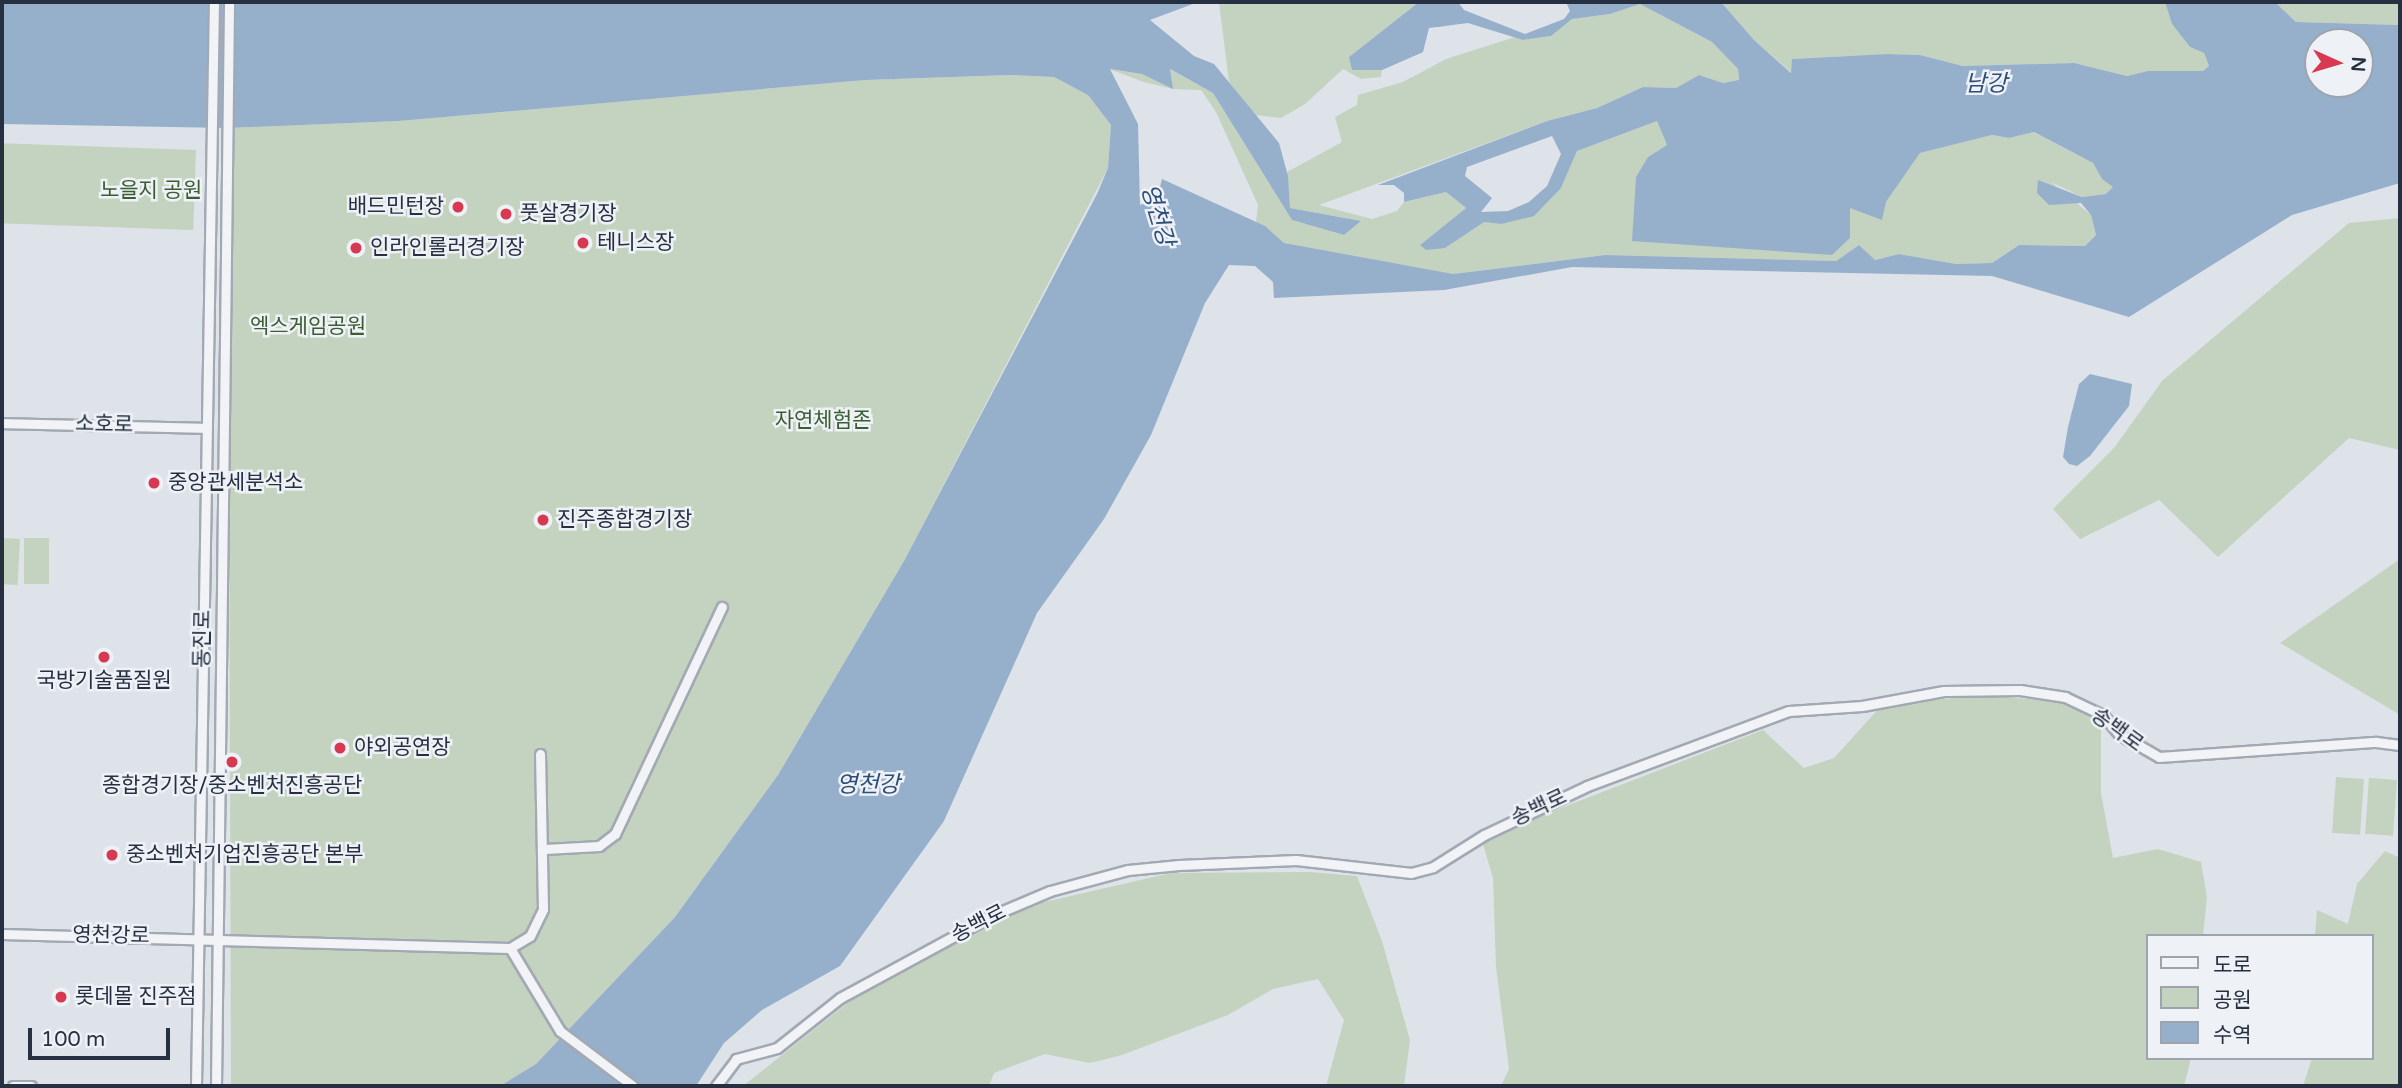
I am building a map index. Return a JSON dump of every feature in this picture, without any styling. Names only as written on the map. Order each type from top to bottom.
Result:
[{"type":"street","name":"동진로","points":[[196,1086],[214,2]]},
{"type":"street","name":"동진로","points":[[216,1086],[220,939],[229,2]]},
{"type":"street","name":"소호로","points":[[2,423],[206,428]]},
{"type":"street","points":[[545,849],[599,846],[615,834],[722,607]]},
{"type":"street","name":"송백로","points":[[716,1086],[736,1059],[777,1048],[840,998],[991,916],[1050,891],[1116,872],[1179,865],[1296,860],[1411,873],[1433,867],[1484,835],[1587,786],[1789,711],[1862,706],[1944,691],[2020,690],[2065,697],[2103,715],[2119,734],[2159,757],[2376,742],[2400,746]]},
{"type":"street","points":[[540,754],[545,849],[542,909],[530,936],[510,948],[560,1031],[633,1086]]},
{"type":"street","name":"영천강로","points":[[2,934],[510,948]]},
{"type":"street","points":[[13,1086],[31,1086]]},
{"type":"green space","points":[[1219,2],[1419,2],[1349,57],[1424,48],[1423,52],[1382,70],[1381,77],[1361,79],[1343,69],[1305,104],[1281,118],[1255,115],[1229,82]]},
{"type":"green space","points":[[1721,2],[2165,2],[2172,24],[2190,47],[2204,53],[2209,66],[2203,71],[2148,71],[2127,76],[2074,63],[1963,66],[1920,55],[1887,54],[1792,59],[1792,73],[1754,40]]},
{"type":"green space","points":[[2275,2],[2400,2],[2400,25],[2296,22]]},
{"type":"green space","points":[[1640,4],[1712,42],[1738,69],[1739,81],[1723,83],[1699,75],[1676,88],[1643,87],[1597,108],[1547,121],[1319,205],[1372,219],[1397,211],[1404,202],[1446,192],[1466,208],[1421,244],[1465,233],[1484,222],[1501,224],[1561,188],[1577,151],[1657,121],[1667,145],[1648,157],[1847,233],[1850,208],[1870,213],[1886,202],[1920,153],[1992,135],[2009,138],[2033,132],[2093,163],[2102,179],[2114,187],[2106,194],[2082,197],[2051,182],[2091,215],[2096,235],[2085,246],[2019,245],[1992,263],[1956,264],[1899,254],[1874,260],[1859,245],[1836,261],[1605,255],[1453,274],[1424,272],[1284,243],[1256,222],[1258,205],[1216,112],[1201,90],[1173,89],[1109,69],[1142,74],[1172,88],[1169,69],[1213,93],[1292,220],[1344,235],[1361,221],[1290,208],[1287,172],[1342,142],[1335,117],[1357,105],[1358,95],[1403,82],[1446,59],[1515,37],[1523,40],[1551,36],[1572,19],[1610,14]]},
{"type":"green space","points":[[1010,75],[1054,77],[1088,95],[1111,125],[1108,168],[904,561],[778,775],[675,917],[536,1064],[500,1086],[231,1086],[228,128],[399,121],[865,80]]},
{"type":"green space","name":"노을지 공원","points":[[2,143],[196,150],[193,230],[2,223]]},
{"type":"green space","points":[[2400,218],[2400,450],[2349,438],[2218,557],[2159,500],[2080,539],[2053,509],[2114,448],[2162,381],[2349,223]]},
{"type":"green space","points":[[2,538],[20,539],[18,585],[2,584]]},
{"type":"green space","points":[[24,538],[49,538],[49,584],[24,584]]},
{"type":"green space","points":[[2400,559],[2400,715],[2280,643]]},
{"type":"green space","points":[[1984,695],[2072,703],[2101,716],[2101,793],[2113,858],[2158,849],[2201,862],[2207,897],[2203,934],[2146,934],[2146,1060],[2190,1060],[2184,1086],[1501,1086],[1509,1069],[1496,967],[1493,878],[1483,844],[1535,818],[1763,730],[1804,768],[1834,758],[1882,705]]},
{"type":"green space","points":[[2336,777],[2364,779],[2360,835],[2332,833]]},
{"type":"green space","points":[[2369,778],[2397,780],[2393,836],[2365,834]]},
{"type":"green space","points":[[2385,851],[2400,858],[2400,1086],[2303,1086],[2311,1060],[2374,1060],[2374,934],[2315,934],[2317,910],[2348,924],[2357,884]]},
{"type":"green space","points":[[1309,872],[1357,876],[1382,941],[1410,1040],[1404,1086],[1326,1086],[1344,1020],[1318,979],[1273,989],[1228,1015],[1122,1055],[1090,1063],[1045,1054],[994,1073],[989,1086],[743,1086],[859,994],[1027,906],[1171,873]]},
{"type":"water","points":[[2,2],[1198,2],[1150,20],[1194,56],[1214,64],[1279,143],[1288,176],[1290,208],[1361,221],[1344,235],[1292,220],[1213,93],[1170,69],[1173,89],[1142,74],[1110,69],[1138,124],[1140,205],[1157,198],[1162,179],[1265,226],[1284,243],[1453,274],[1605,255],[1836,261],[1859,245],[1875,260],[1899,254],[1956,264],[1992,263],[2019,245],[2085,246],[2096,235],[2091,215],[2081,203],[2049,205],[2037,193],[2038,180],[2082,197],[2106,194],[2113,187],[2102,179],[2093,163],[2034,132],[2009,138],[1992,135],[1920,153],[1886,202],[1882,220],[1850,208],[1850,238],[1832,255],[1632,241],[1636,177],[1648,157],[1667,145],[1657,121],[1577,151],[1561,188],[1534,216],[1501,224],[1484,222],[1445,248],[1426,250],[1420,245],[1466,208],[1446,192],[1404,202],[1404,193],[1394,185],[1378,185],[1547,121],[1597,108],[1643,87],[1676,88],[1699,75],[1723,83],[1739,80],[1738,69],[1712,42],[1640,4],[1610,14],[1572,19],[1551,36],[1523,40],[1468,23],[1429,28],[1423,52],[1382,70],[1352,70],[1349,57],[1419,2],[1458,2],[1464,10],[1525,34],[1564,19],[1570,11],[1566,2],[1721,2],[1754,40],[1791,73],[1792,59],[1887,54],[1920,55],[1963,66],[2074,63],[2127,76],[2148,71],[2203,71],[2209,66],[2204,53],[2190,47],[2172,24],[2165,2],[2275,2],[2296,22],[2400,25],[2400,183],[2292,215],[2129,317],[1992,276],[1572,267],[1444,290],[1274,298],[1273,282],[1255,266],[1229,265],[1205,303],[1151,435],[1104,519],[1037,613],[944,821],[840,966],[762,1010],[724,1043],[696,1086],[500,1086],[536,1064],[675,917],[778,775],[904,561],[1097,194],[1108,168],[1111,125],[1088,95],[1054,77],[1010,75],[865,80],[399,121],[228,128],[2,124]],"holes":[[[1552,136],[1561,154],[1547,186],[1529,202],[1508,211],[1481,212],[1492,198],[1465,176],[1467,167]]]},
{"type":"water","points":[[2090,374],[2132,384],[2129,406],[2090,456],[2077,466],[2069,464],[2063,457],[2079,384]]},
{"type":"place","name":"배드민턴장","points":[[458,207]]},
{"type":"place","name":"풋살경기장","points":[[506,214]]},
{"type":"place","name":"테니스장","points":[[583,243]]},
{"type":"place","name":"인라인롤러경기장","points":[[356,248]]},
{"type":"place","name":"중앙관세분석소","points":[[154,483]]},
{"type":"place","name":"진주종합경기장","points":[[543,520]]},
{"type":"place","name":"국방기술품질원","points":[[104,657]]},
{"type":"place","name":"야외공연장","points":[[340,748]]},
{"type":"place","name":"종합경기장/중소벤처진흥공단","points":[[232,762]]},
{"type":"place","name":"중소벤처기업진흥공단 본부","points":[[112,855]]},
{"type":"place","name":"롯데몰 진주점","points":[[61,997]]},
{"type":"water label","name":"남강","points":[[1986,84]]},
{"type":"water label","name":"영천강","points":[[1157,215]]},
{"type":"water label","name":"영천강","points":[[868,785]]},
{"type":"park label","name":"엑스게임공원","points":[[308,327]]},
{"type":"park label","name":"자연체험존","points":[[823,421]]}]
